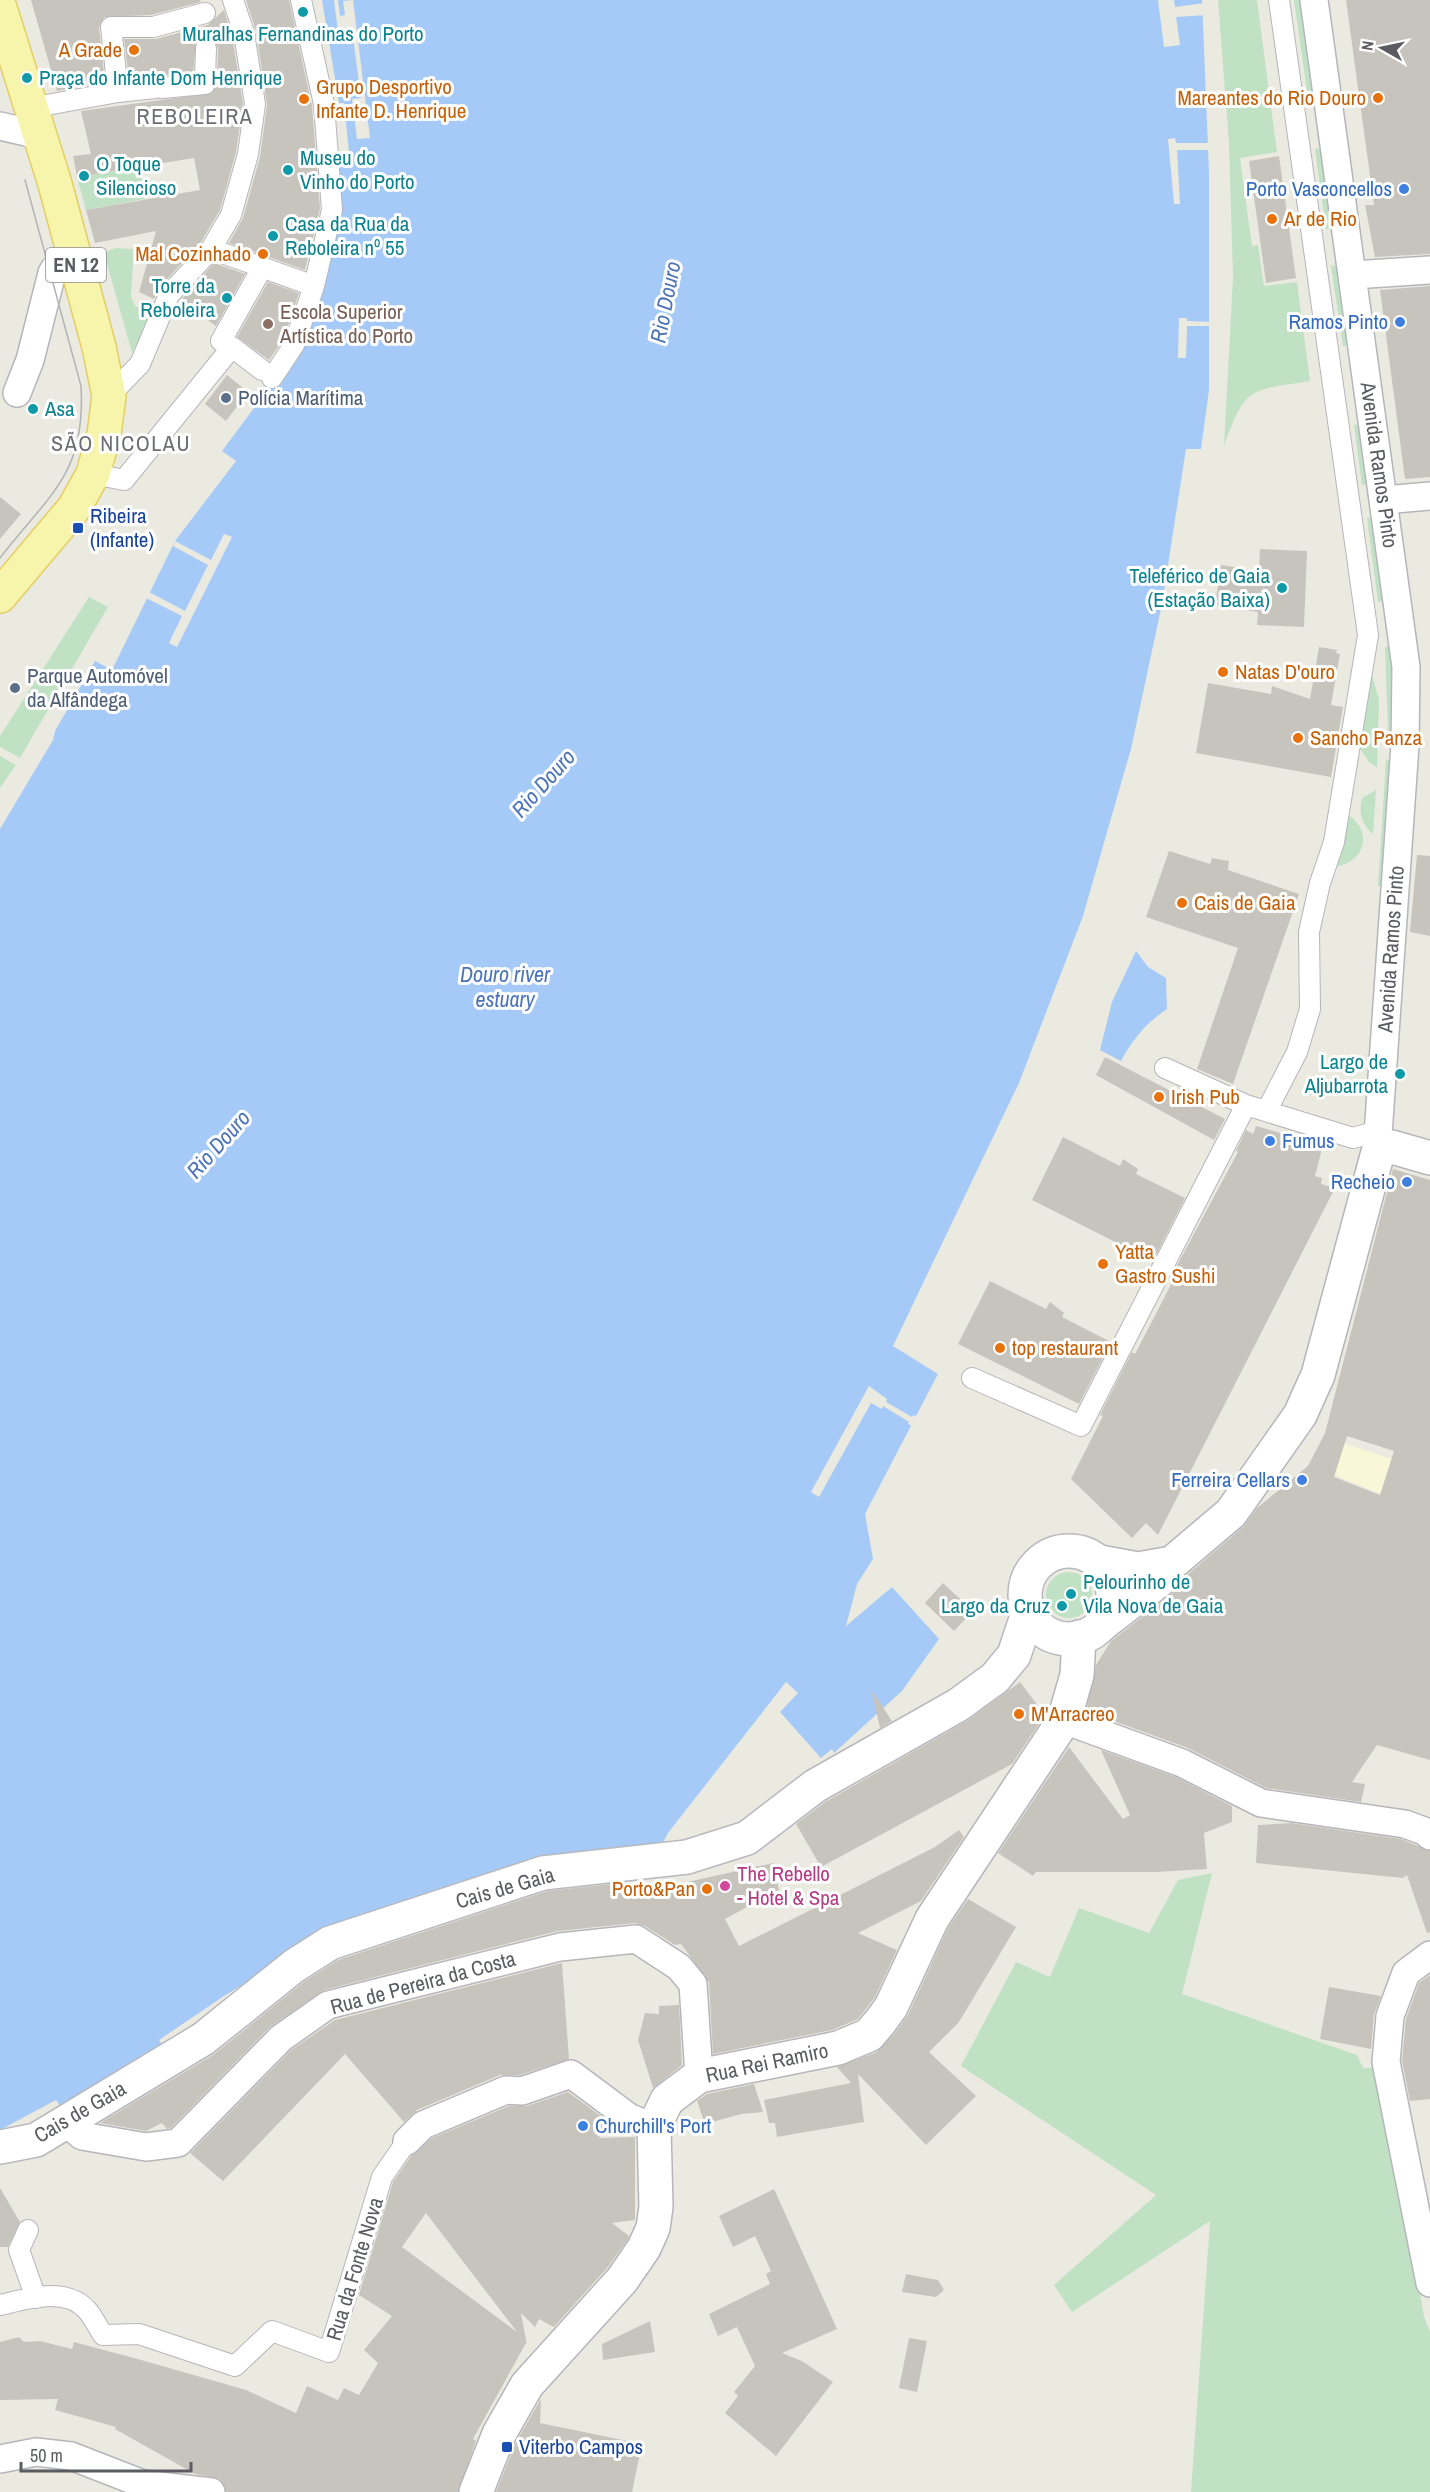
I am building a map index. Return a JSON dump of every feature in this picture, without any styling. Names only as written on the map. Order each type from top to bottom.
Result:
[{"type":"main road","name":"EN 12","points":[[0,8],[99,346],[109,396],[104,434],[93,474],[74,508],[0,596]]},
{"type":"street","points":[[93,474],[124,480],[232,346],[267,374],[294,345],[314,286],[332,210],[324,104],[301,0]]},
{"type":"street","points":[[1267,1110],[1297,1052],[1310,1009],[1309,932],[1320,883],[1334,842],[1368,635],[1279,0]]},
{"type":"street","name":"Avenida Ramos Pinto","points":[[1078,1633],[1161,1579],[1172,1563],[1231,1514],[1249,1492],[1310,1395],[1318,1375],[1380,1140],[1418,746],[1314,0]]},
{"type":"street","points":[[109,396],[140,364],[169,295],[211,249],[231,215],[253,129],[255,104],[235,3]]},
{"type":"street","points":[[118,92],[111,27],[153,27],[205,13]]},
{"type":"street","points":[[0,126],[35,122],[118,92],[205,81],[206,46]]},
{"type":"street","points":[[211,249],[314,286]]},
{"type":"street","points":[[17,393],[30,360],[49,279],[55,268],[75,262]]},
{"type":"street","points":[[221,341],[262,268]]},
{"type":"street","points":[[1353,274],[1430,270]]},
{"type":"street","points":[[1384,500],[1430,496]]},
{"type":"street","points":[[1165,1068],[1246,1105],[1353,1138],[1380,1140],[1392,1147],[1430,1158]]},
{"type":"street","points":[[972,1378],[1081,1426],[1246,1105]]},
{"type":"street","points":[[1068,1550],[1085,1553],[1100,1562],[1110,1577],[1114,1594],[1111,1611],[1078,1633],[1038,1627],[1028,1613],[1024,1596],[1028,1579],[1037,1564],[1051,1554],[1068,1550]]},
{"type":"street","name":"Avenida Ramos Pinto","points":[[1100,1562],[1138,1569],[1172,1563]]},
{"type":"street","name":"Cais de Gaia","points":[[0,2147],[36,2140],[203,2039],[294,1966],[330,1943],[543,1873],[687,1857],[747,1838],[815,1786],[958,1705],[995,1678],[1014,1655],[1028,1613]]},
{"type":"street","name":"Cais de Gaia","points":[[1014,1655],[1078,1633]]},
{"type":"street","name":"Rua Rei Ramiro","points":[[476,2492],[500,2434],[527,2385],[622,2280],[644,2248],[653,2228],[656,2207],[654,2127],[667,2100],[699,2076],[838,2049],[869,2035],[891,2007],[932,1919],[1064,1719],[1077,1675],[1078,1633]]},
{"type":"street","points":[[1064,1719],[1182,1763],[1261,1803],[1405,1824],[1424,1831],[1430,1836]]},
{"type":"street","name":"Rua de Pereira da Costa","points":[[67,2123],[82,2136],[146,2147],[178,2143],[281,2038],[328,2005],[560,1947],[636,1940],[679,1966],[693,1984],[699,2076]]},
{"type":"street","points":[[1430,1955],[1406,1973],[1390,2016],[1386,2062],[1430,2283]]},
{"type":"street","name":"Rua da Fonte Nova","points":[[0,2305],[36,2298],[67,2297],[86,2309],[103,2335],[139,2334],[235,2366],[272,2331],[329,2352],[382,2177],[407,2141],[423,2125],[506,2090],[522,2091],[571,2074],[630,2118],[654,2127]]},
{"type":"street","points":[[28,2230],[20,2250],[36,2298]]},
{"type":"street","points":[[0,2459],[36,2452],[71,2456],[143,2484],[211,2492]]},
{"type":"shaded area","points":[[1324,1437],[1429,1471],[1430,1514],[1312,1466]]},
{"type":"green space","points":[[1218,0],[1257,0],[1277,152],[1240,158],[1252,246],[1258,245],[1264,286],[1297,282],[1310,381],[1274,387],[1253,394],[1238,411],[1224,445],[1233,277],[1229,143]]},
{"type":"green space","points":[[1294,0],[1301,0],[1314,90],[1307,91]]},
{"type":"green space","points":[[1322,148],[1333,228],[1326,229],[1315,149]]},
{"type":"green space","points":[[141,167],[145,199],[86,210],[77,177]]},
{"type":"green space","points":[[115,248],[134,249],[131,296],[135,306],[142,310],[158,300],[132,353],[104,253]]},
{"type":"green space","points":[[1338,265],[1349,345],[1343,346],[1331,266]]},
{"type":"green space","points":[[1360,424],[1369,484],[1362,485],[1354,425]]},
{"type":"green space","points":[[1373,517],[1385,601],[1378,602],[1367,518]]},
{"type":"green space","points":[[89,597],[108,607],[20,758],[0,747],[0,736]]},
{"type":"green space","points":[[1392,646],[1393,733],[1388,732],[1385,647]]},
{"type":"green space","points":[[1372,675],[1379,700],[1377,767],[1369,762],[1359,747]]},
{"type":"green space","points":[[0,756],[16,765],[0,788]]},
{"type":"green space","points":[[1386,760],[1392,760],[1384,886],[1378,886]]},
{"type":"green space","points":[[1376,790],[1373,834],[1364,823],[1360,808],[1362,798]]},
{"type":"green space","points":[[1347,814],[1356,821],[1361,829],[1362,846],[1352,860],[1344,865],[1333,867]]},
{"type":"green space","points":[[1069,1572],[1085,1579],[1092,1595],[1085,1611],[1069,1618],[1053,1611],[1046,1595],[1053,1579]]},
{"type":"green space","points":[[1212,1873],[1182,1994],[1357,2055],[1363,2068],[1376,2068],[1396,2148],[1424,2317],[1430,2332],[1430,2492],[1191,2492],[1210,2221],[1072,2312],[1054,2285],[1156,2195],[961,2066],[1016,1962],[1050,1977],[1079,1908],[1149,1933],[1178,1880]]},
{"type":"water","name":"Douro river estuary","points":[[322,0],[1202,0],[1209,171],[1209,390],[1201,449],[1186,449],[1162,604],[1131,749],[1083,916],[1019,1083],[893,1346],[938,1374],[865,1514],[873,1559],[857,1584],[846,1626],[892,1587],[939,1639],[902,1691],[834,1753],[832,1749],[821,1758],[780,1712],[798,1693],[786,1682],[668,1833],[658,1852],[322,1936],[224,1996],[159,2040],[165,2049],[64,2111],[56,2100],[0,2130],[0,829],[53,740],[55,731],[95,661],[112,670],[175,541],[236,461],[222,451],[298,349],[337,159],[345,159],[345,153],[349,152],[344,103],[339,103]]},
{"type":"water","points":[[1136,951],[1148,967],[1166,978],[1167,1009],[1141,1032],[1121,1061],[1100,1050],[1112,1002]]},
{"type":"pier","points":[[334,0],[338,0],[340,16],[345,15],[343,1],[353,0],[370,138],[357,139],[352,99],[361,98],[353,37],[339,39]]},
{"type":"pier","points":[[1158,0],[1174,0],[1175,7],[1205,3],[1206,15],[1176,17],[1180,45],[1164,47]]},
{"type":"pier","points":[[1175,138],[1176,143],[1211,143],[1211,150],[1177,150],[1180,204],[1174,204],[1168,139]]},
{"type":"pier","points":[[1179,318],[1187,318],[1187,321],[1212,322],[1212,326],[1187,326],[1186,358],[1178,358]]},
{"type":"pier","points":[[224,534],[232,537],[177,647],[169,643],[182,616],[146,598],[149,592],[185,611],[208,565],[173,546],[175,541],[211,560]]},
{"type":"pier","points":[[869,1386],[887,1399],[886,1402],[912,1417],[914,1415],[919,1418],[914,1427],[883,1406],[882,1409],[871,1403],[819,1497],[811,1492]]},
{"type":"building","points":[[31,0],[200,0],[201,2],[151,15],[104,17],[99,28],[105,82],[57,91]]},
{"type":"building","points":[[246,0],[289,0],[312,106],[320,209],[305,270],[229,243],[243,218],[260,157],[267,105],[256,31]]},
{"type":"building","points":[[1346,0],[1430,0],[1430,254],[1375,257],[1365,205],[1374,205]]},
{"type":"building","points":[[224,10],[232,36],[243,104],[236,152],[220,210],[201,242],[160,287],[154,299],[139,292],[156,231],[95,243],[86,210],[200,190],[194,158],[77,177],[73,156],[91,154],[81,111],[212,93],[217,83],[218,48],[212,38],[201,37],[196,42],[193,73],[129,79],[124,39],[156,39],[208,25]]},
{"type":"building","name":"Ar de Rio","points":[[1279,156],[1296,278],[1266,283],[1249,161]]},
{"type":"building","points":[[214,263],[245,274],[216,326],[181,300]]},
{"type":"building","points":[[268,282],[299,293],[283,340],[269,360],[237,337]]},
{"type":"building","points":[[1430,286],[1430,477],[1405,479],[1380,290]]},
{"type":"building","name":"Polícia Marítima","points":[[227,375],[248,392],[226,421],[205,404]]},
{"type":"building","points":[[0,497],[21,514],[0,539]]},
{"type":"building","name":"Teleférico de Gaia (Estação Baixa)","points":[[1260,549],[1307,551],[1304,627],[1257,625],[1258,612],[1215,605],[1221,565],[1259,571]]},
{"type":"building","points":[[1319,647],[1337,650],[1336,653],[1340,654],[1331,705],[1343,707],[1331,777],[1196,753],[1208,683],[1271,694],[1272,686],[1310,699]]},
{"type":"building","points":[[1169,851],[1210,864],[1212,858],[1229,861],[1228,870],[1299,894],[1233,1084],[1197,1069],[1238,948],[1146,917]]},
{"type":"building","points":[[1417,855],[1430,856],[1430,936],[1410,932]]},
{"type":"building","points":[[1105,1057],[1225,1119],[1214,1140],[1096,1075]]},
{"type":"building","points":[[1256,1126],[1323,1145],[1315,1176],[1322,1178],[1321,1184],[1335,1188],[1158,1535],[1146,1523],[1132,1538],[1071,1479],[1103,1416],[1100,1415],[1132,1352],[1135,1354],[1177,1273],[1174,1271],[1238,1152],[1236,1151],[1246,1130],[1253,1134]]},
{"type":"building","points":[[1063,1137],[1120,1166],[1123,1159],[1138,1169],[1136,1174],[1185,1198],[1153,1261],[1032,1200]]},
{"type":"building","points":[[1393,1169],[1430,1180],[1430,1760],[1377,1745],[1352,1782],[1365,1784],[1361,1802],[1266,1788],[1188,1748],[1086,1711],[1096,1665],[1111,1641],[1172,1594],[1186,1576],[1243,1527],[1257,1508],[1308,1466],[1325,1433]],"holes":[[[1347,1436],[1394,1451],[1380,1495],[1334,1477]]]},
{"type":"building","points":[[990,1281],[1046,1309],[1050,1302],[1064,1313],[1062,1317],[1111,1342],[1079,1404],[958,1344]]},
{"type":"building","points":[[943,1583],[973,1611],[954,1631],[925,1603]]},
{"type":"building","points":[[1020,1682],[1045,1715],[1012,1764],[821,1867],[796,1824],[825,1802],[967,1721]]},
{"type":"building","points":[[872,1693],[892,1721],[880,1728]]},
{"type":"building","points":[[1069,1747],[1123,1819],[1130,1815],[1101,1750],[1176,1777],[1232,1806],[1232,1822],[1204,1833],[1207,1869],[1156,1872],[1036,1872],[1033,1876],[998,1853]]},
{"type":"building","points":[[1291,1823],[1401,1839],[1430,1851],[1430,1932],[1427,1933],[1407,1875],[1403,1878],[1256,1863],[1258,1825]]},
{"type":"building","points":[[959,1830],[964,1837],[921,1901],[858,1933],[897,1950],[875,1997],[858,2019],[832,2030],[713,2054],[709,1982],[681,1944],[675,1945],[645,1926],[635,1923],[558,1931],[324,1990],[270,2027],[171,2128],[167,2129],[162,2123],[146,2131],[100,2123],[213,2055],[305,1981],[338,1960],[547,1891],[631,1882],[633,1894],[773,1863],[779,1890],[725,1919],[739,1946],[935,1847]]},
{"type":"building","points":[[968,1899],[1016,1927],[959,2022],[929,2052],[976,2096],[926,2145],[858,2074],[864,2122],[777,2137],[775,2123],[769,2123],[764,2100],[851,2083],[837,2067],[877,2052],[895,2033],[908,2015],[948,1928]]},
{"type":"building","points":[[562,1963],[569,2059],[520,2075],[500,2075],[417,2110],[404,2122],[345,2054],[223,2181],[190,2153],[291,2050],[335,2020]]},
{"type":"building","points":[[1430,1975],[1430,2099],[1410,2101],[1402,2061],[1406,2019],[1419,1983]]},
{"type":"building","points":[[1329,1987],[1381,1996],[1374,2014],[1371,2049],[1320,2039]]},
{"type":"building","points":[[679,2005],[682,2065],[653,2088],[638,2040],[645,2013],[659,2014],[659,2006]]},
{"type":"building","points":[[754,2084],[763,2112],[741,2114],[705,2124],[697,2101],[707,2094]]},
{"type":"building","points":[[568,2092],[613,2125],[598,2138],[635,2137],[635,2220],[612,2223],[629,2236],[628,2239],[607,2268],[554,2327],[539,2319],[535,2327],[521,2313],[527,2345],[526,2343],[473,2439],[476,2441],[458,2492],[226,2492],[220,2479],[195,2474],[115,2429],[116,2427],[55,2410],[58,2399],[0,2400],[0,2342],[19,2337],[24,2342],[40,2341],[72,2349],[74,2342],[134,2358],[246,2390],[296,2413],[307,2386],[338,2400],[344,2388],[359,2395],[378,2363],[364,2350],[392,2316],[359,2295],[393,2182],[411,2156],[432,2138],[509,2106],[527,2106]],"holes":[[[426,2213],[517,2332],[402,2247]]]},
{"type":"building","points":[[0,2188],[20,2222],[8,2247],[0,2247]]},
{"type":"building","points":[[774,2189],[837,2329],[782,2353],[802,2361],[833,2382],[776,2456],[725,2413],[738,2396],[734,2392],[755,2366],[737,2327],[718,2336],[709,2314],[770,2284],[766,2274],[771,2271],[755,2236],[733,2247],[719,2216]]},
{"type":"building","points":[[906,2274],[938,2280],[944,2290],[936,2297],[902,2292]]},
{"type":"building","points":[[650,2321],[655,2352],[603,2360],[602,2344]]},
{"type":"building","points":[[909,2338],[927,2341],[917,2392],[899,2388]]},
{"type":"building","points":[[541,2399],[540,2423],[642,2444],[632,2492],[496,2492],[516,2442]]},
{"type":"tram line","points":[[0,558],[61,481],[77,441],[81,416],[81,386],[25,180]]},
{"type":"place","name":"Muralhas Fernandinas do Porto","points":[[303,12]]},
{"type":"place","name":"A Grade","points":[[134,50]]},
{"type":"place","name":"Praça do Infante Dom Henrique","points":[[27,78]]},
{"type":"place","name":"Mareantes do Rio Douro","points":[[1378,98]]},
{"type":"place","name":"Grupo Desportivo Infante D. Henrique","points":[[304,99]]},
{"type":"place","name":"Museu do Vinho do Porto","points":[[288,170]]},
{"type":"place","name":"O Toque Silencioso","points":[[84,176]]},
{"type":"place","name":"Porto Vasconcellos","points":[[1404,189]]},
{"type":"place","name":"Ar de Rio","points":[[1272,219]]},
{"type":"place","name":"Casa da Rua da Reboleira nº 55","points":[[273,236]]},
{"type":"place","name":"Mal Cozinhado","points":[[263,254]]},
{"type":"place","name":"Torre da Reboleira","points":[[227,298]]},
{"type":"place","name":"Ramos Pinto","points":[[1400,322]]},
{"type":"place","name":"Escola Superior Artística do Porto","points":[[268,324]]},
{"type":"place","name":"Polícia Marítima","points":[[226,398]]},
{"type":"place","name":"Asa","points":[[33,409]]},
{"type":"place","name":"Ribeira (Infante)","points":[[78,528]]},
{"type":"place","name":"Teleférico de Gaia (Estação Baixa)","points":[[1282,588]]},
{"type":"place","name":"Natas D'ouro","points":[[1223,672]]},
{"type":"place","name":"Parque Automóvel da Alfândega","points":[[15,688]]},
{"type":"place","name":"Sancho Panza","points":[[1298,738]]},
{"type":"place","name":"Cais de Gaia","points":[[1182,903]]},
{"type":"place","name":"Largo de Aljubarrota","points":[[1400,1074]]},
{"type":"place","name":"Irish Pub","points":[[1159,1097]]},
{"type":"place","name":"Fumus","points":[[1270,1141]]},
{"type":"place","name":"Recheio","points":[[1407,1182]]},
{"type":"place","name":"Yatta Gastro Sushi","points":[[1103,1264]]},
{"type":"place","name":"top restaurant","points":[[1000,1348]]},
{"type":"place","name":"Ferreira Cellars","points":[[1302,1480]]},
{"type":"place","name":"Pelourinho de Vila Nova de Gaia","points":[[1071,1594]]},
{"type":"place","name":"Largo da Cruz","points":[[1062,1606]]},
{"type":"place","name":"M'Arracreo","points":[[1019,1714]]},
{"type":"place","name":"The Rebello - Hotel & Spa","points":[[725,1886]]},
{"type":"place","name":"Porto&Pan","points":[[707,1889]]},
{"type":"place","name":"Churchill's Port","points":[[583,2126]]},
{"type":"place","name":"Viterbo Campos","points":[[507,2447]]},
{"type":"district","name":"REBOLEIRA","points":[[195,116]]},
{"type":"district","name":"SÃO NICOLAU","points":[[121,443]]},
{"type":"water label","name":"Rio Douro","points":[[665,302]]},
{"type":"water label","name":"Rio Douro","points":[[543,783]]},
{"type":"water label","name":"Rio Douro","points":[[218,1144]]}]
